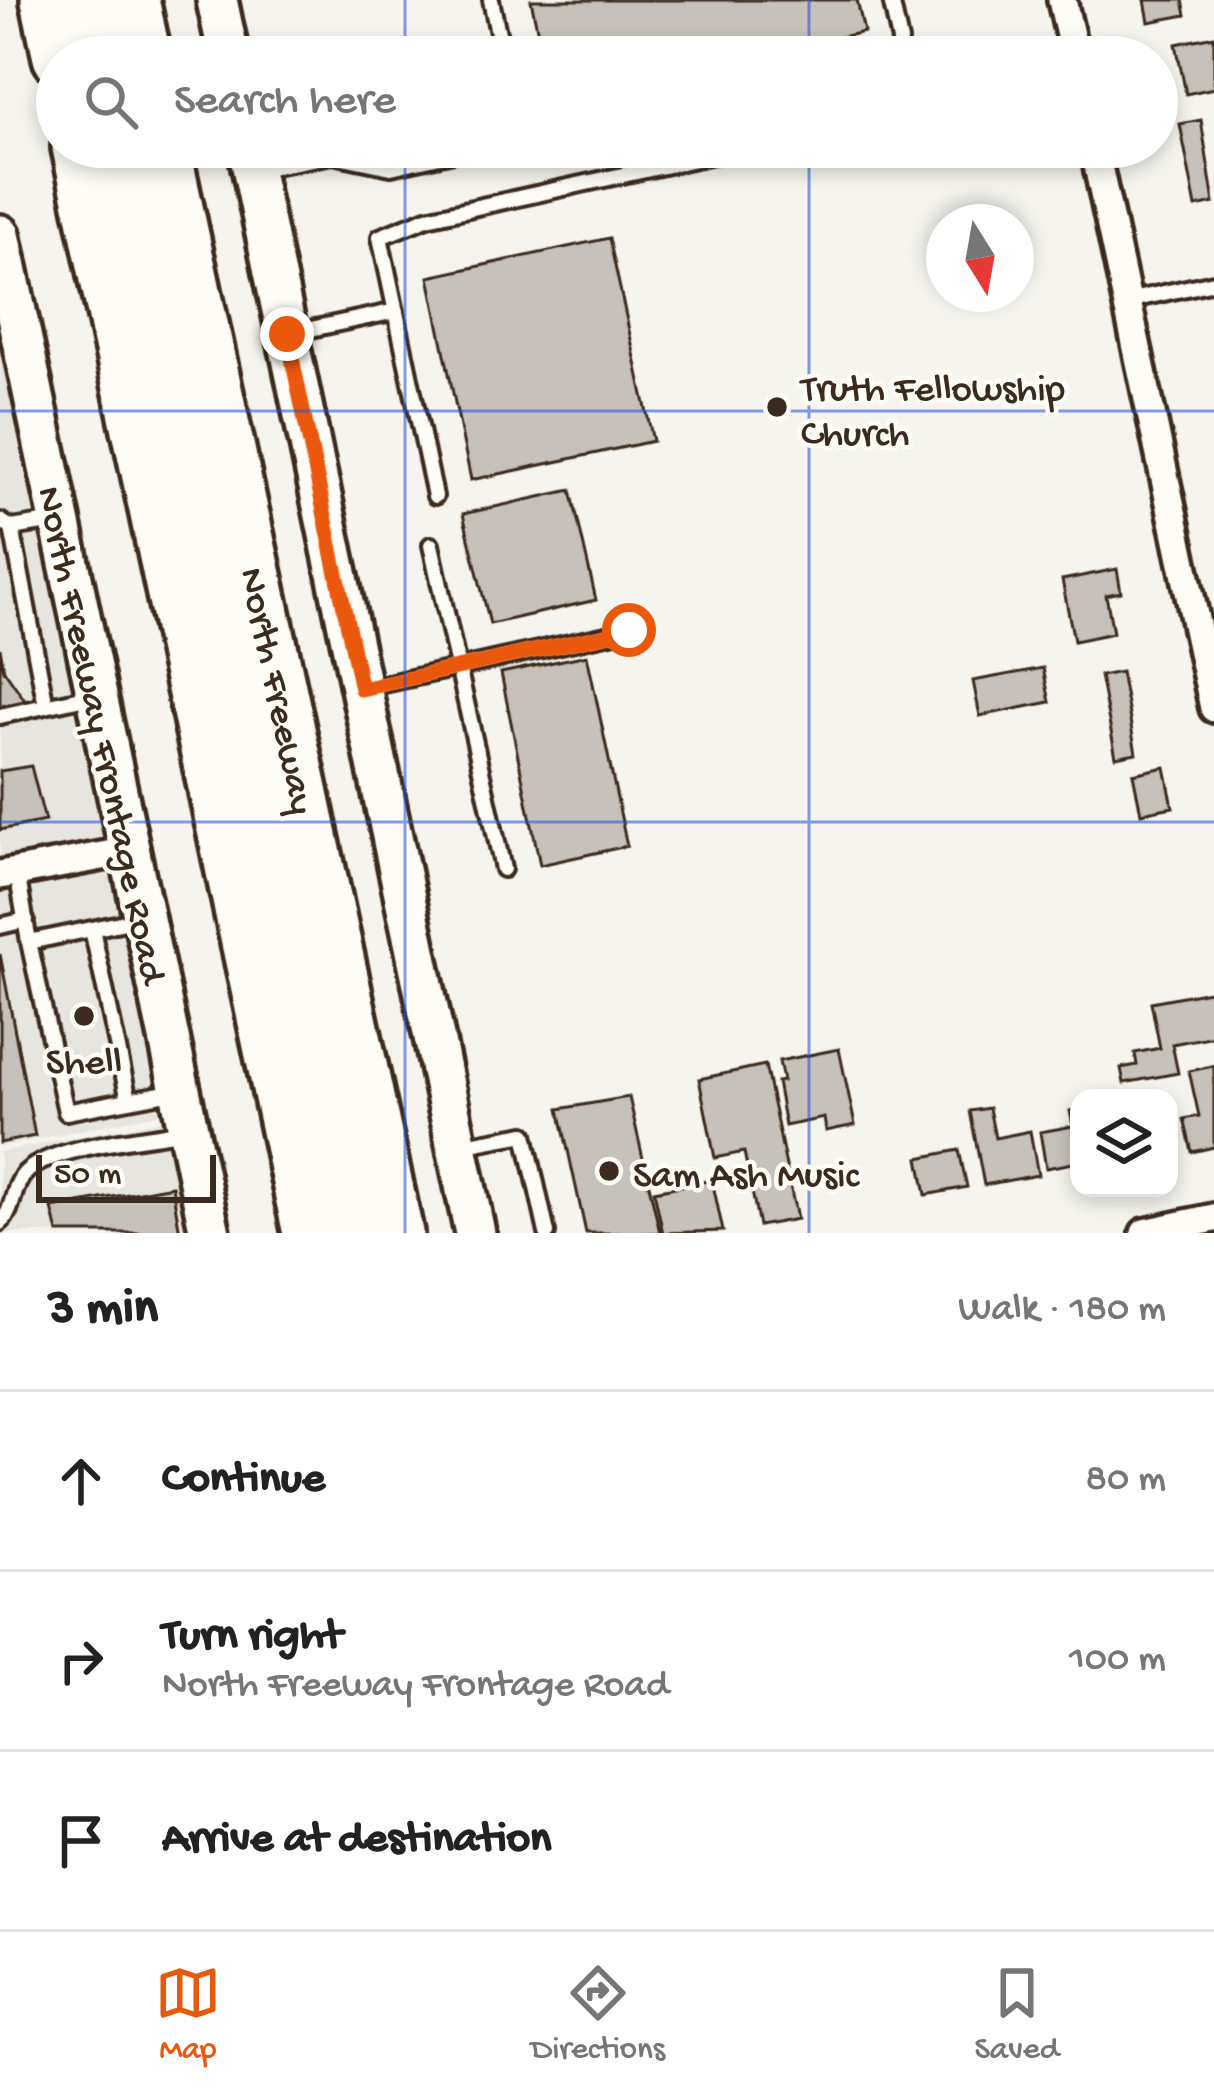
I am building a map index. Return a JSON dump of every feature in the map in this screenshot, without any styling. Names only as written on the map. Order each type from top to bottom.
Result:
[{"type":"highway","points":[[46,0],[54,36]]},
{"type":"highway","points":[[92,0],[100,36]]},
{"type":"highway","points":[[133,0],[141,36]]},
{"type":"highway","points":[[82,168],[309,1233]]},
{"type":"highway","name":"North Freeway","points":[[127,168],[351,1233]]},
{"type":"highway","name":"North Freeway","points":[[169,168],[398,1233]]},
{"type":"main road","points":[[217,0],[225,36]]},
{"type":"main road","points":[[252,168],[475,1233]]},
{"type":"main road","name":"North Freeway Frontage Road","points":[[0,235],[210,1233]]},
{"type":"street","points":[[1062,0],[1070,36]]},
{"type":"street","points":[[1098,168],[1214,708]]},
{"type":"street","points":[[9,874],[130,851]]},
{"type":"street","points":[[1145,1233],[1214,1218]]},
{"type":"lane","points":[[490,0],[498,36]]},
{"type":"lane","points":[[891,0],[899,36]]},
{"type":"lane","points":[[435,496],[380,237],[427,218],[654,168]]},
{"type":"lane","points":[[1127,301],[1214,282]]},
{"type":"lane","points":[[287,334],[396,311]]},
{"type":"lane","points":[[46,706],[6,524],[60,520]]},
{"type":"lane","points":[[431,545],[503,869]]},
{"type":"lane","points":[[361,689],[629,630]]},
{"type":"lane","points":[[0,716],[97,695]]},
{"type":"lane","points":[[9,874],[26,920],[66,1112],[180,1090]]},
{"type":"lane","points":[[29,942],[143,918]]},
{"type":"lane","points":[[0,926],[26,920]]},
{"type":"lane","points":[[92,929],[129,1100]]},
{"type":"lane","points":[[0,1223],[10,1211],[19,1180],[48,1157],[189,1130]]},
{"type":"lane","points":[[457,1146],[525,1134],[547,1233]]},
{"type":"shaded area","points":[[0,328],[166,1112],[0,1147]]},
{"type":"shaded area","points":[[167,1119],[190,1233],[0,1233],[0,1152]]},
{"type":"building","points":[[531,0],[857,0],[864,32],[845,36],[539,36]]},
{"type":"building","points":[[1145,0],[1183,0],[1186,15],[1149,22]]},
{"type":"building","points":[[1214,36],[1214,88],[1186,94],[1178,44]]},
{"type":"building","points":[[1201,120],[1214,203],[1196,207],[1180,124]]},
{"type":"building","points":[[609,238],[653,441],[471,480],[429,277]]},
{"type":"building","points":[[571,490],[596,600],[490,624],[463,514]]},
{"type":"building","points":[[1117,569],[1121,592],[1106,595],[1113,633],[1074,641],[1062,580]]},
{"type":"building","points":[[0,648],[4,670],[26,702],[0,707]]},
{"type":"building","points":[[587,655],[627,846],[540,865],[501,673]]},
{"type":"building","points":[[1043,668],[1050,702],[980,716],[973,681]]},
{"type":"building","points":[[1121,672],[1136,753],[1116,757],[1100,676]]},
{"type":"building","points":[[31,766],[45,821],[0,830],[0,771]]},
{"type":"building","points":[[1165,767],[1173,807],[1141,813],[1133,774]]},
{"type":"building","points":[[0,954],[35,1136],[0,1143]]},
{"type":"building","points":[[1214,990],[1214,1036],[1172,1044],[1178,1073],[1124,1083],[1121,1068],[1137,1065],[1135,1053],[1160,1048],[1151,1002]]},
{"type":"building","points":[[839,1049],[855,1125],[826,1131],[824,1118],[785,1126],[777,1082],[783,1081],[779,1061]]},
{"type":"building","points":[[765,1065],[797,1219],[759,1226],[744,1152],[715,1158],[699,1079]]},
{"type":"building","points":[[1214,1066],[1214,1147],[1192,1152],[1184,1119],[1199,1116],[1189,1071]]},
{"type":"building","name":"Sam Ash Music","points":[[629,1097],[660,1233],[586,1233],[559,1109]]},
{"type":"building","points":[[989,1108],[995,1138],[1030,1131],[1038,1175],[984,1185],[970,1111]]},
{"type":"building","points":[[1070,1127],[1070,1164],[1046,1168],[1040,1132]]},
{"type":"building","points":[[959,1150],[967,1187],[926,1195],[919,1158]]},
{"type":"building","points":[[712,1180],[723,1231],[663,1233],[654,1191]]},
{"type":"building","points":[[172,1186],[180,1233],[58,1233],[52,1208]]},
{"type":"place","name":"Truth Fellowship Church","points":[[777,407]]},
{"type":"place","name":"Shell","points":[[84,1016]]},
{"type":"place","name":"Sam Ash Music","points":[[609,1171]]},
{"type":"route","points":[[287,334],[361,689],[629,630]]}]
